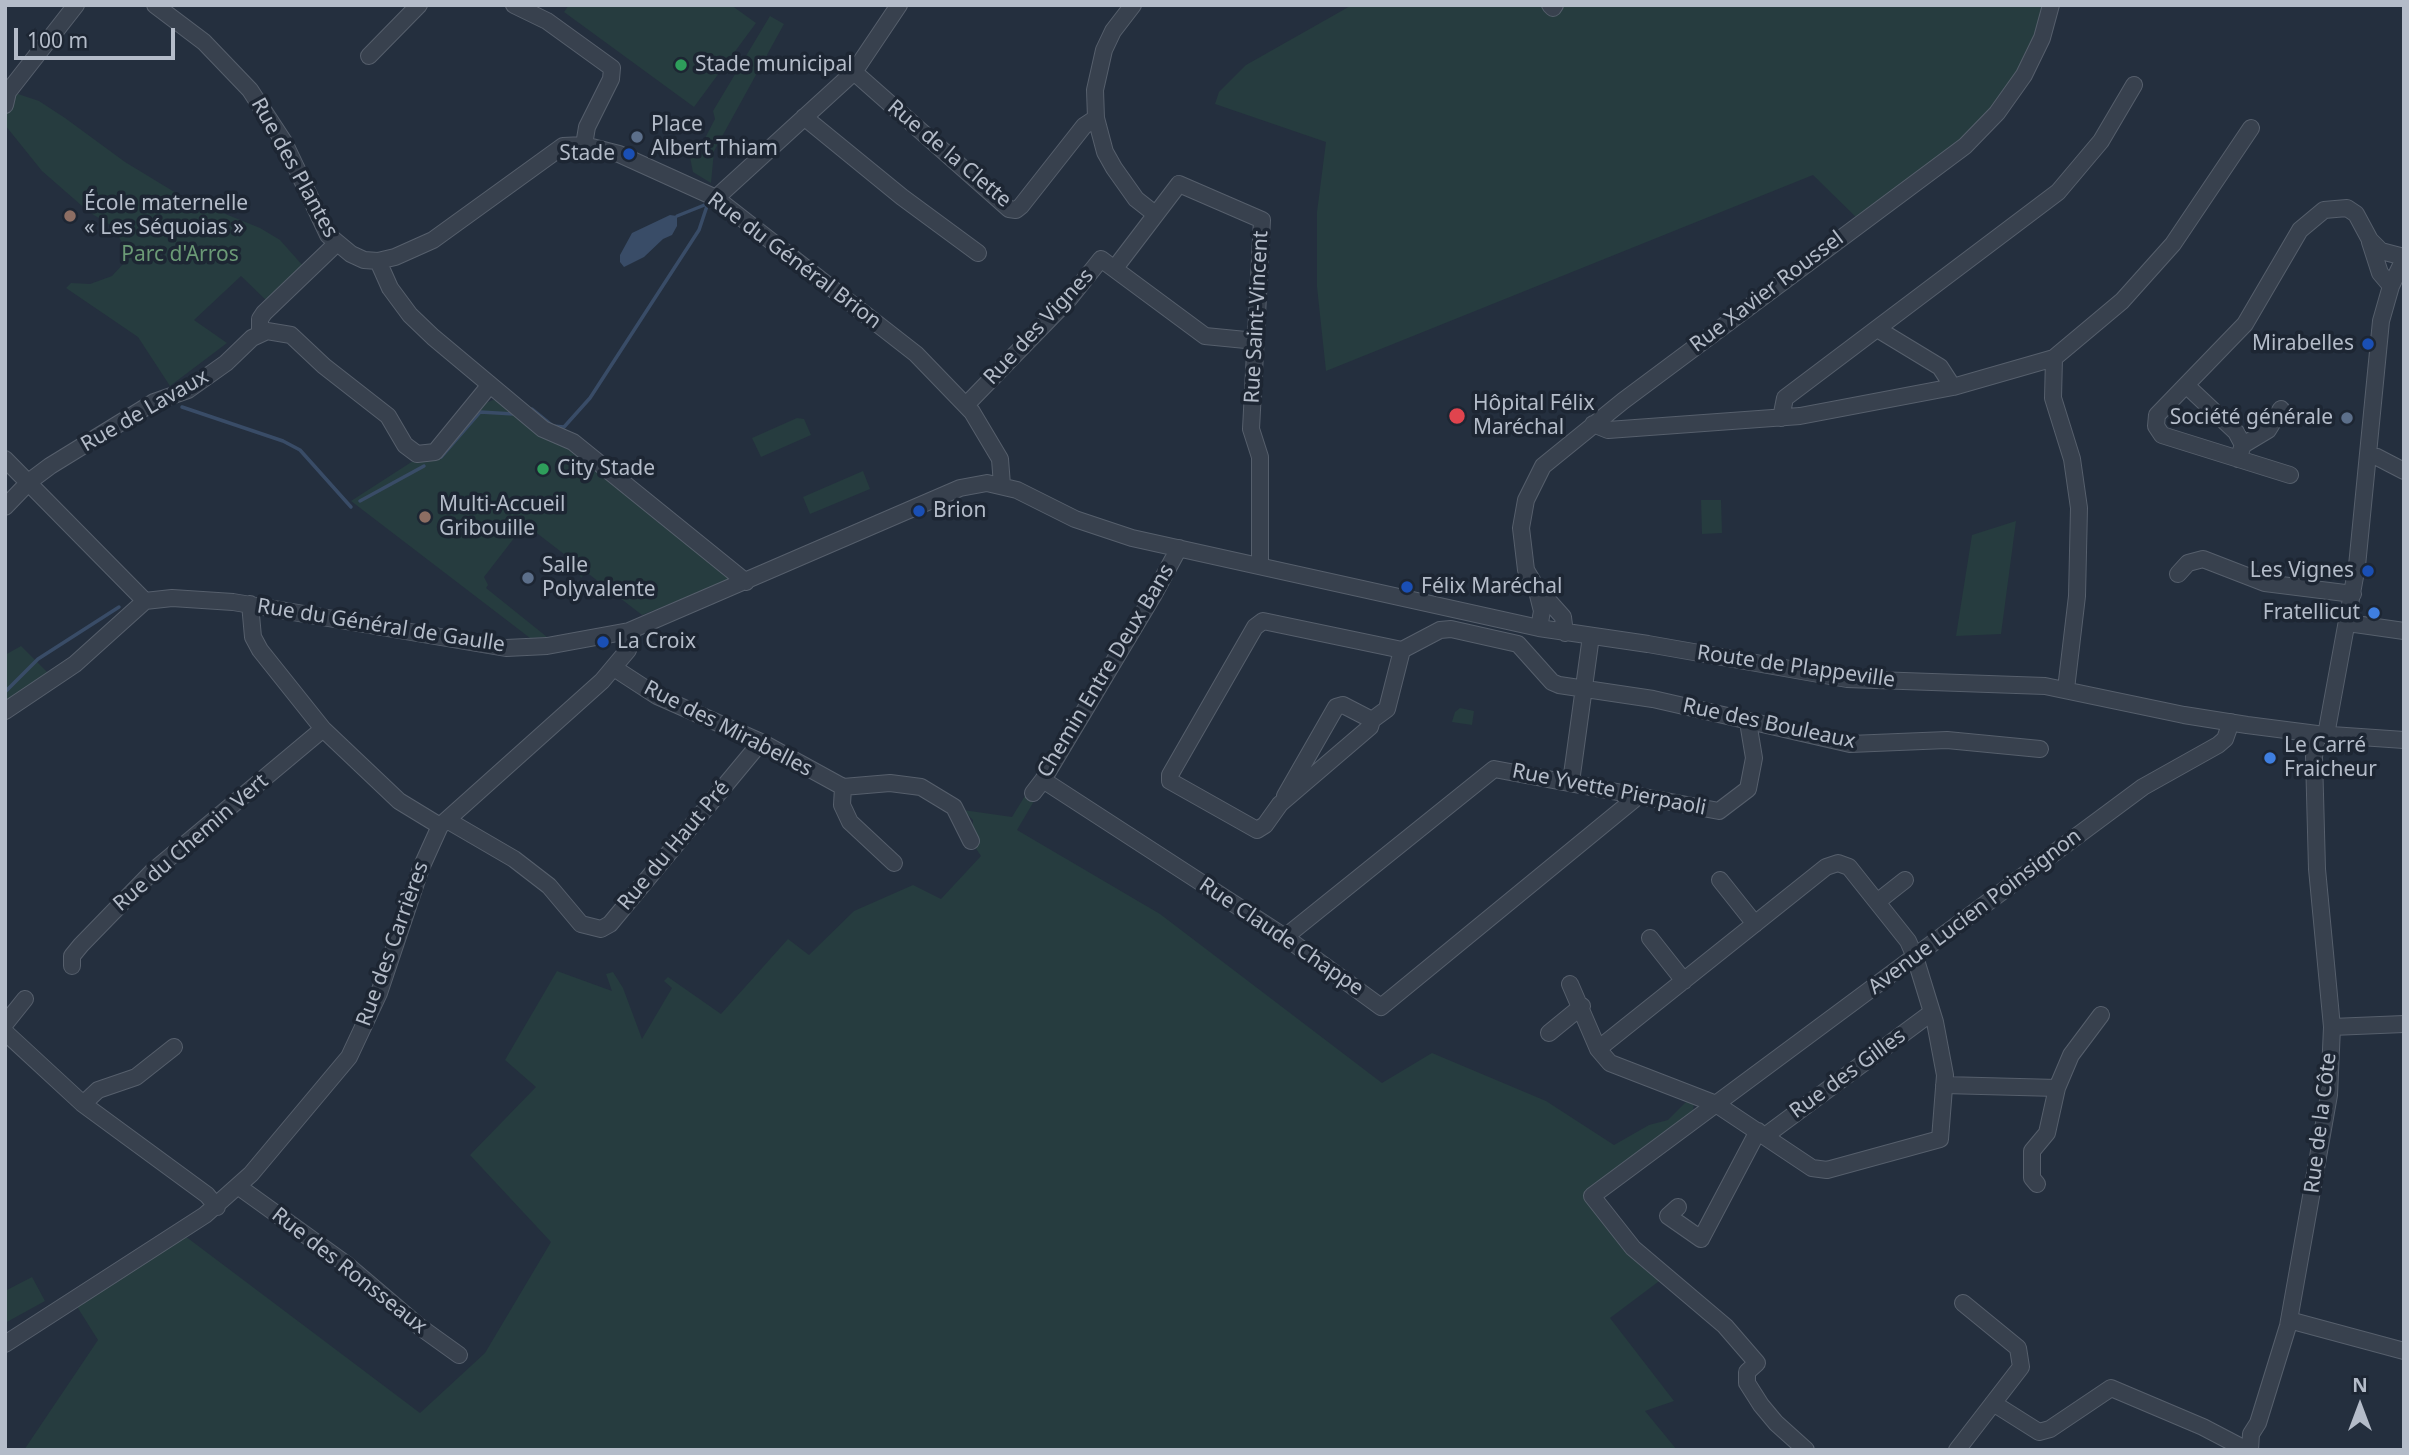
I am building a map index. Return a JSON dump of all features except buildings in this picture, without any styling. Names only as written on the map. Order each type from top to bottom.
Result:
[{"type":"street","points":[[5,105],[8,92],[76,5]]},
{"type":"street","name":"Rue des Plantes","points":[[155,5],[204,42],[250,90],[284,142],[328,235],[336,244],[365,260],[378,261]]},
{"type":"street","points":[[369,56],[419,5]]},
{"type":"street","points":[[514,5],[548,21],[612,68],[611,79],[587,127],[584,145],[564,146],[433,240],[396,257],[378,261],[390,288],[410,315],[489,386],[543,429],[573,442],[746,582]]},
{"type":"street","points":[[716,198],[853,72],[899,5]]},
{"type":"street","points":[[1133,5],[1113,31],[1104,50],[1096,90],[1096,118],[1105,152],[1114,168],[1136,199],[1155,214]]},
{"type":"street","points":[[1550,5],[1553,8],[1556,5]]},
{"type":"street","name":"Rue Xavier Roussel","points":[[1565,633],[1563,617],[1536,587],[1526,570],[1522,550],[1521,528],[1529,490],[1543,466],[1623,401],[1965,146],[1990,121],[2024,75],[2042,38],[2050,5]]},
{"type":"street","points":[[2042,38],[2062,5]]},
{"type":"street","name":"Rue de la Clette","points":[[853,72],[1009,209],[1021,206],[1084,126],[1096,118]]},
{"type":"street","points":[[1780,418],[1786,398],[2058,192],[2101,142],[2134,85]]},
{"type":"street","points":[[804,117],[902,197],[978,253]]},
{"type":"street","points":[[1593,424],[1608,430],[1800,416],[1953,387],[2054,358],[2122,301],[2173,244],[2251,128]]},
{"type":"street","name":"Rue du Général Brion","points":[[584,145],[619,154],[716,198],[916,354],[967,404],[1000,459],[1002,485]]},
{"type":"street","name":"Rue Saint-Vincent","points":[[1115,268],[1180,184],[1262,220],[1251,429],[1260,457],[1260,566]]},
{"type":"street","points":[[2290,475],[2240,452],[2168,437],[2159,432],[2157,415],[2245,324],[2300,230],[2324,210],[2347,208],[2356,214],[2370,240],[2380,273],[2391,286]]},
{"type":"street","points":[[2370,240],[2381,251],[2404,258]]},
{"type":"street","name":"Rue de Lavaux","points":[[5,508],[30,481],[154,402],[173,396],[206,377],[260,333],[260,319],[264,313],[336,244]]},
{"type":"street","name":"Rue de la Côte","points":[[2249,1450],[2251,1434],[2258,1423],[2289,1320],[2329,1094],[2332,1027],[2317,869],[2314,757],[2353,594],[2378,344],[2391,286],[2404,258]]},
{"type":"street","name":"Rue des Vignes","points":[[967,404],[1069,299],[1101,259],[1205,336],[1256,341]]},
{"type":"street","points":[[1879,330],[1940,367],[1953,387]]},
{"type":"street","points":[[260,333],[275,331],[291,335],[324,366],[388,416],[405,445],[417,454],[435,452],[489,386]]},
{"type":"street","points":[[2054,358],[2053,398],[2071,460],[2079,508],[2077,596],[2066,690]]},
{"type":"street","points":[[2187,386],[2236,432],[2240,452]]},
{"type":"street","points":[[1799,389],[1800,416]]},
{"type":"street","points":[[1623,401],[1627,411],[1642,428]]},
{"type":"street","points":[[2240,452],[2268,430],[2281,409]]},
{"type":"street","points":[[2368,456],[2377,457],[2404,471]]},
{"type":"street","points":[[5,459],[30,481],[145,601],[97,646],[5,711]]},
{"type":"street","name":"Rue du Général de Gaulle","points":[[145,601],[155,598],[200,598],[250,604],[506,648],[548,646],[629,631],[960,488],[987,483],[1002,485],[1109,532],[1316,579]]},
{"type":"street","name":"Chemin Entre Deux Bans","points":[[1032,793],[1044,780],[1179,548]]},
{"type":"street","points":[[2178,574],[2188,563],[2203,559],[2264,583],[2353,594]]},
{"type":"street","name":"Route de Plappeville","points":[[1316,579],[1565,633],[1847,679],[2024,685],[2066,690],[2231,722],[2321,734],[2404,740]]},
{"type":"street","name":"Rue Xavier Roussel","points":[[1536,587],[1542,611],[1539,628]]},
{"type":"street","name":"Rue du Haut Pré","points":[[250,604],[253,637],[260,650],[323,729],[399,801],[514,859],[549,886],[581,924],[601,929],[610,924],[761,741]]},
{"type":"street","points":[[1280,804],[1370,727],[1371,720],[1387,709],[1402,650],[1273,621],[1263,621],[1255,626],[1169,778],[1172,783],[1257,830],[1265,825],[1280,804],[1336,706],[1343,705],[1371,720]]},
{"type":"street","points":[[2348,623],[2404,631]]},
{"type":"street","name":"Rue des Bouleaux","points":[[1402,650],[1440,630],[1451,629],[1518,644],[1552,682],[1653,699],[1850,744],[1947,740],[2040,749]]},
{"type":"street","name":"Rue des Carrières","points":[[5,1344],[217,1207],[239,1187],[349,1057],[379,993],[421,868],[443,823],[614,668],[628,650],[632,638],[629,631]]},
{"type":"street","points":[[1571,782],[1591,636]]},
{"type":"street","name":"Rue des Mirabelles","points":[[614,668],[657,696],[761,741],[843,787]]},
{"type":"street","name":"Rue Yvette Pierpaoli","points":[[1285,937],[1494,769],[1719,811],[1748,789],[1754,758],[1748,722]]},
{"type":"street","name":"Avenue Lucien Poinsignon","points":[[1806,1450],[1776,1423],[1747,1383],[1746,1373],[1757,1363],[1708,1311],[1633,1248],[1591,1196],[2143,787],[2218,745],[2225,739],[2231,722]]},
{"type":"street","name":"Rue du Chemin Vert","points":[[72,966],[72,956],[81,944],[152,872],[323,729]]},
{"type":"street","name":"Rue Claude Chappe","points":[[1044,780],[1285,937],[1381,1007],[1637,797]]},
{"type":"street","points":[[894,863],[850,822],[842,805],[843,787],[907,784],[933,793],[954,807],[971,841]]},
{"type":"street","points":[[1570,984],[1582,1006],[1598,1049],[1610,1063],[1716,1104],[1812,1168],[1827,1170],[1940,1139],[1945,1075],[1915,957],[1909,941],[1849,867],[1838,863],[1826,867],[1598,1049]]},
{"type":"street","points":[[1720,880],[1755,924]]},
{"type":"street","points":[[1877,902],[1905,880]]},
{"type":"street","points":[[1650,938],[1684,981]]},
{"type":"street","points":[[5,1024],[25,999]]},
{"type":"street","points":[[1549,1033],[1582,1006]]},
{"type":"street","name":"Rue des Gilles","points":[[1761,1133],[1931,1013]]},
{"type":"street","points":[[2037,1184],[2032,1178],[2032,1151],[2047,1133],[2057,1088],[2071,1055],[2101,1014]]},
{"type":"street","points":[[2332,1027],[2404,1024]]},
{"type":"street","points":[[5,1032],[83,1104],[208,1195],[217,1207]]},
{"type":"street","points":[[83,1104],[98,1090],[136,1077],[174,1047]]},
{"type":"street","points":[[1944,1085],[2057,1088]]},
{"type":"street","points":[[1678,1207],[1668,1216],[1701,1239],[1761,1133]]},
{"type":"street","name":"Rue des Ronsseaux","points":[[239,1187],[346,1264],[420,1327],[459,1355]]},
{"type":"street","points":[[1957,1450],[2021,1367],[2018,1348],[1963,1303]]},
{"type":"street","points":[[2289,1320],[2404,1351]]},
{"type":"street","points":[[1993,1403],[2039,1432],[2050,1429],[2111,1388],[2203,1427],[2249,1450]]},
{"type":"street","name":"Rue de la Côte","points":[[2258,1423],[2262,1450]]},
{"type":"green space","name":"Stade municipal","points":[[569,5],[731,5],[756,23],[694,107],[564,12]]},
{"type":"green space","points":[[1352,5],[2051,5],[2042,38],[1983,129],[1861,222],[1813,175],[1326,371],[1317,287],[1317,212],[1326,142],[1215,104],[1219,92],[1246,65]]},
{"type":"green space","points":[[770,16],[784,24],[714,151],[711,183],[693,172],[690,157],[697,143],[701,146],[715,119],[713,111]]},
{"type":"green space","name":"Parc d'Arros","points":[[15,93],[39,101],[125,162],[181,196],[260,228],[280,240],[304,267],[269,303],[241,276],[194,320],[227,343],[170,386],[138,337],[66,288],[71,283],[90,284],[112,276],[124,263],[123,244],[112,226],[89,212],[42,171],[5,125],[5,105]]},
{"type":"green space","points":[[493,400],[500,401],[568,449],[733,579],[642,615],[611,591],[605,597],[602,594],[607,588],[586,572],[581,578],[573,561],[525,524],[484,577],[488,585],[486,588],[547,637],[530,638],[351,501],[413,461],[428,461],[483,404]]},
{"type":"green space","points":[[797,418],[804,419],[811,435],[761,457],[752,438]]},
{"type":"green space","points":[[863,471],[870,489],[810,514],[803,497]]},
{"type":"green space","points":[[1701,500],[1721,500],[1722,533],[1702,534]]},
{"type":"green space","points":[[2016,521],[2001,634],[1956,636],[1972,535]]},
{"type":"green space","points":[[21,646],[50,675],[18,692],[5,703],[5,655]]},
{"type":"green space","points":[[1460,708],[1474,711],[1472,725],[1452,722],[1455,712]]},
{"type":"green space","points":[[1028,791],[1037,796],[1017,830],[1160,914],[1382,1083],[1432,1053],[1546,1101],[1614,1145],[1649,1125],[1668,1120],[1688,1100],[1694,1102],[1692,1121],[1592,1196],[1662,1279],[1610,1318],[1674,1401],[1645,1411],[1677,1450],[24,1450],[98,1340],[76,1305],[185,1236],[420,1413],[485,1353],[551,1242],[470,1155],[536,1087],[505,1060],[557,971],[612,991],[606,974],[613,972],[623,988],[642,1039],[672,988],[664,981],[668,977],[721,1014],[788,939],[809,955],[854,911],[913,885],[941,899],[981,856],[971,841],[973,820],[963,810],[1012,817]]},
{"type":"green space","points":[[32,1277],[45,1301],[5,1323],[5,1291]]},
{"type":"water","points":[[670,215],[677,216],[677,226],[672,235],[663,239],[644,257],[624,267],[620,262],[620,255],[632,233]]},
{"type":"waterway","points":[[532,409],[553,426],[564,427],[590,398],[699,230],[708,203]]},
{"type":"waterway","points":[[677,216],[707,204]]},
{"type":"waterway","points":[[182,407],[283,441],[300,450],[351,507]]},
{"type":"waterway","points":[[441,457],[480,412],[514,414]]},
{"type":"waterway","points":[[360,501],[424,466]]},
{"type":"waterway","points":[[5,692],[38,659],[119,607]]},
{"type":"place","name":"Stade municipal","points":[[681,65]]},
{"type":"place","name":"Place Albert Thiam","points":[[637,137]]},
{"type":"place","name":"Stade","points":[[629,154]]},
{"type":"place","name":"École maternelle « Les Séquoias »","points":[[70,216]]},
{"type":"place","name":"Mirabelles","points":[[2368,344]]},
{"type":"place","name":"Hôpital Félix Maréchal","points":[[1457,416]]},
{"type":"place","name":"Société générale","points":[[2347,418]]},
{"type":"place","name":"City Stade","points":[[543,469]]},
{"type":"place","name":"Brion","points":[[919,511]]},
{"type":"place","name":"Multi-Accueil Gribouille","points":[[425,517]]},
{"type":"place","name":"Les Vignes","points":[[2368,571]]},
{"type":"place","name":"Salle Polyvalente","points":[[528,578]]},
{"type":"place","name":"Félix Maréchal","points":[[1407,587]]},
{"type":"place","name":"Fratellicut","points":[[2374,613]]},
{"type":"place","name":"La Croix","points":[[603,642]]},
{"type":"place","name":"Le Carré Fraicheur","points":[[2270,758]]}]
